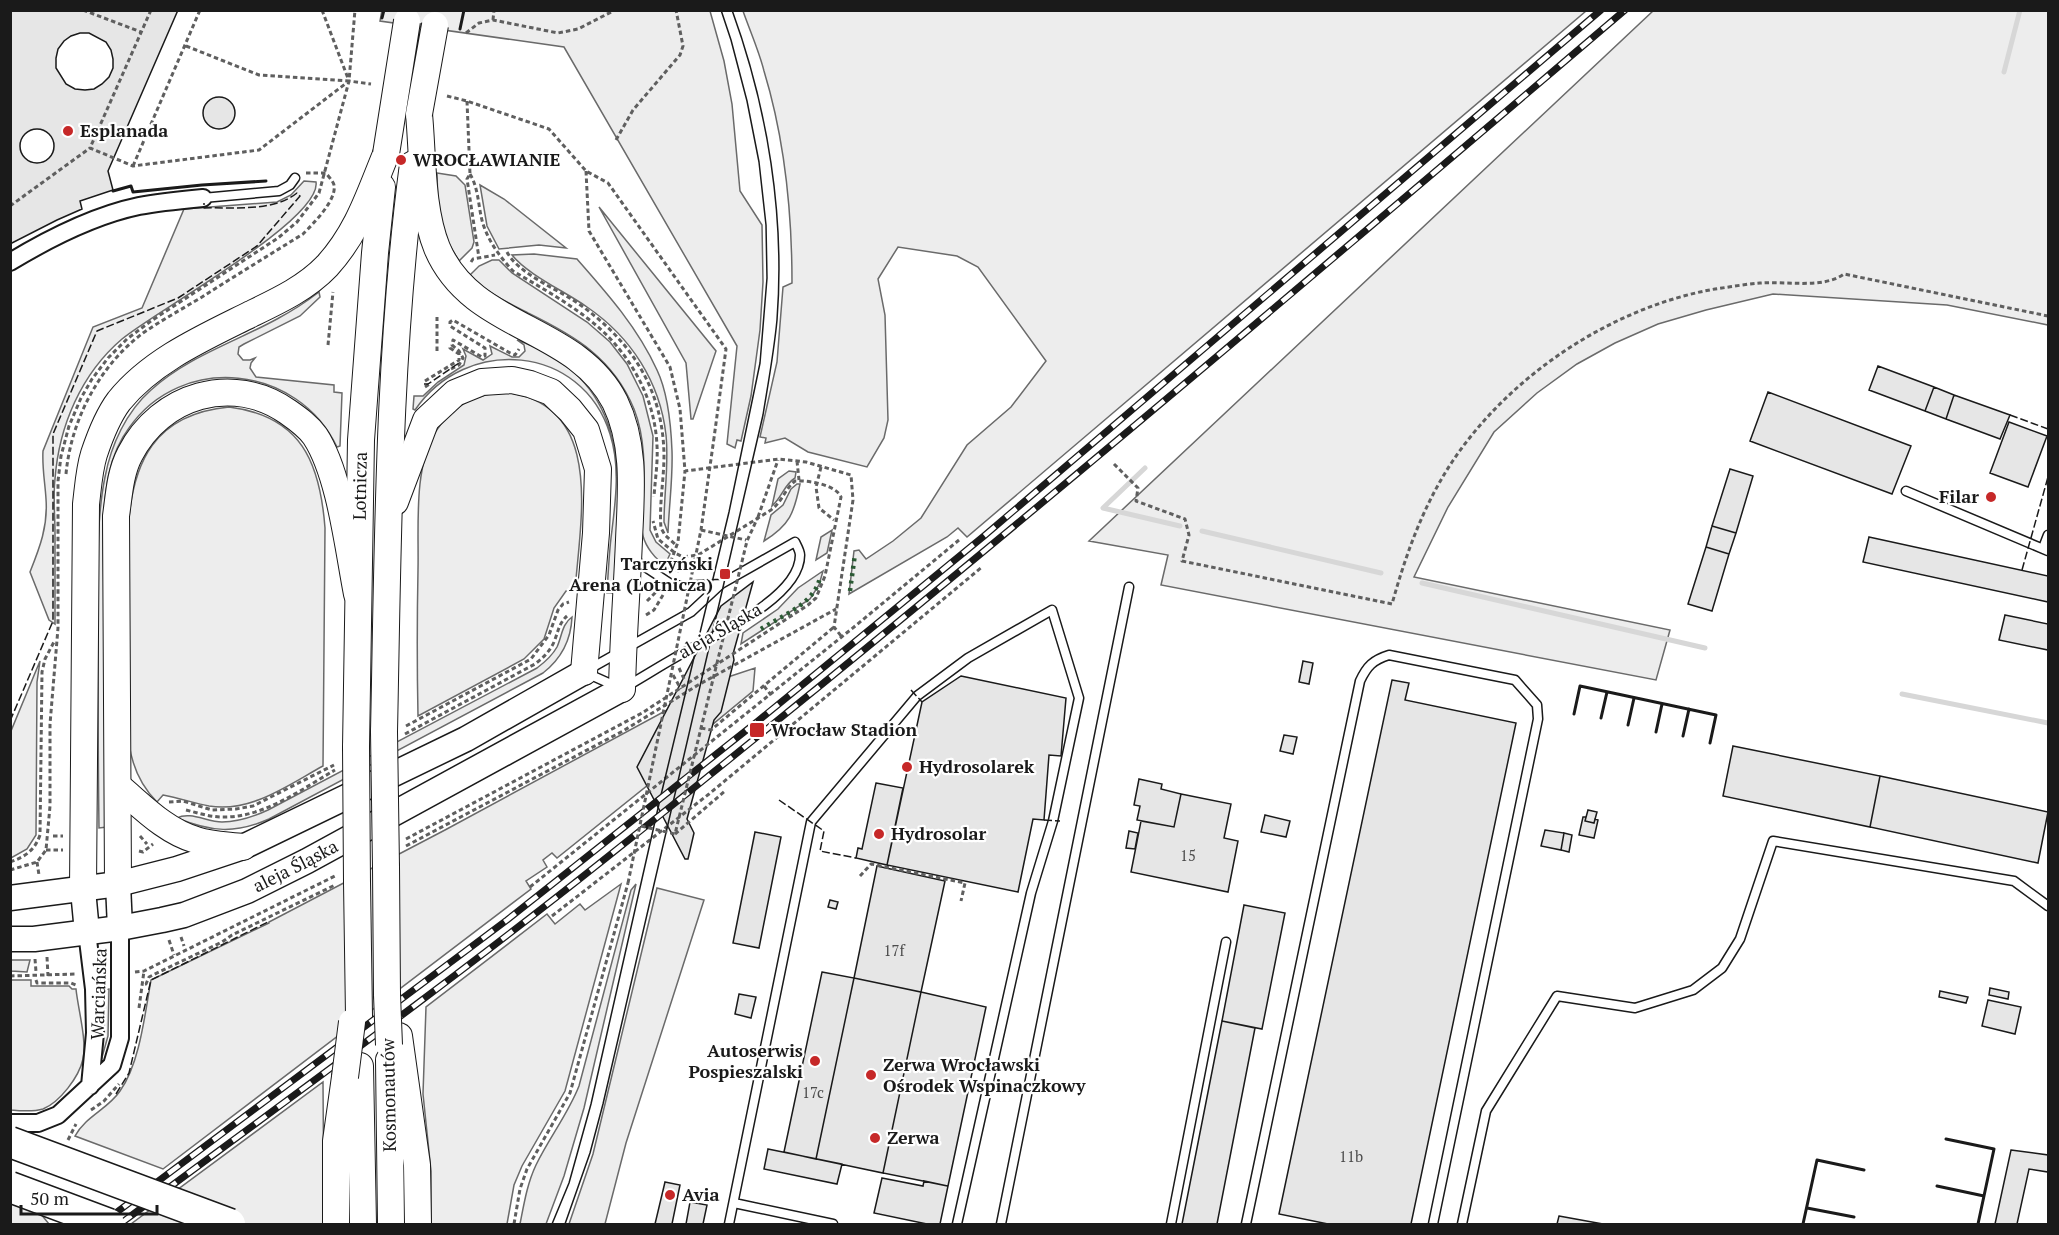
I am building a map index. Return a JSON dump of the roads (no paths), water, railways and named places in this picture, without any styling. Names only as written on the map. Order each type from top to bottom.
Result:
[{"type":"highway","points":[[10,1142],[230,1224]]},
{"type":"highway","points":[[10,1187],[109,1224]]},
{"type":"main road","name":"Lotnicza","points":[[359,966],[347,879],[356,747],[357,594],[364,386],[384,163],[408,16]]},
{"type":"main road","name":"Lotnicza","points":[[394,1040],[388,965],[394,858],[384,732],[390,432],[396,328],[412,170],[419,114],[437,18]]},
{"type":"main road","points":[[419,114],[430,222],[437,248],[454,278],[474,298],[491,310],[561,346],[579,358],[601,381],[615,402],[627,433],[630,455],[622,689]]},
{"type":"main road","points":[[83,890],[86,504],[93,456],[106,424],[119,402],[133,386],[165,361],[198,340],[281,300],[312,280],[327,266],[347,240],[362,214],[384,163]]},
{"type":"main road","points":[[388,522],[426,420],[448,398],[482,382],[512,380],[551,392],[586,430],[598,469],[596,534],[584,672]]},
{"type":"main road","points":[[118,884],[116,516],[120,481],[130,454],[150,425],[163,413],[190,399],[219,392],[250,394],[272,401],[302,422],[315,436],[329,462],[336,486],[357,594]]},
{"type":"main road","points":[[118,786],[177,833],[210,844],[243,847]]},
{"type":"main road","name":"Kosmonautów","points":[[359,966],[353,1071],[363,1224]]},
{"type":"main road","points":[[394,1040],[417,1165],[418,1224]]},
{"type":"main road","name":"Kosmonautów","points":[[391,1224],[394,1040]]},
{"type":"main road","points":[[336,1224],[336,1141],[353,1071]]},
{"type":"street","points":[[10,262],[96,220],[136,207],[203,198]]},
{"type":"street","name":"aleja Śląska","points":[[10,898],[118,884],[177,869],[243,847],[466,739],[584,672]]},
{"type":"street","name":"aleja Śląska","points":[[10,939],[34,939],[120,928],[184,915],[247,891],[307,861],[622,689]]},
{"type":"street","points":[[118,884],[120,928]]},
{"type":"street","points":[[83,890],[87,932]]},
{"type":"street","name":"Warciańska","points":[[10,1123],[38,1123],[58,1115],[112,1065],[120,1038],[120,928]]},
{"type":"street","name":"Warciańska","points":[[87,932],[93,977],[94,1011],[90,1086]]},
{"type":"lane","points":[[203,198],[279,192],[290,185],[295,178]]},
{"type":"lane","points":[[1906,491],[2046,549],[2049,535]]},
{"type":"lane","name":"aleja Śląska","points":[[584,672],[691,612],[721,584],[795,543],[801,554],[797,567],[788,583],[774,598],[750,616],[622,689]]},
{"type":"lane","points":[[628,555],[671,584],[681,586],[721,584]]},
{"type":"lane","points":[[1001,1224],[1129,587]]},
{"type":"lane","points":[[729,1224],[811,822],[917,696],[968,658],[1053,610],[1079,698],[1053,821],[1031,893],[957,1224]]},
{"type":"lane","points":[[1246,1224],[1360,681],[1368,665],[1377,658],[1389,655],[1515,681],[1537,705],[1538,719],[1433,1224]]},
{"type":"lane","points":[[584,672],[622,689]]},
{"type":"lane","points":[[1462,1224],[1486,1111],[1557,996],[1635,1008],[1693,990],[1722,968],[1740,939],[1773,841],[2014,881],[2049,906]]},
{"type":"lane","points":[[1171,1224],[1226,942]]},
{"type":"lane","points":[[734,1203],[833,1224]]},
{"type":"waterway","points":[[2004,72],[2020,10]]},
{"type":"waterway","points":[[1145,468],[1103,508],[1180,526]]},
{"type":"waterway","points":[[1202,531],[1381,573]]},
{"type":"waterway","points":[[1422,583],[1705,648]]},
{"type":"waterway","points":[[1902,694],[2048,723]]},
{"type":"tram line","points":[[552,1224],[569,1183],[591,1104],[661,795],[729,512],[760,363],[767,278],[766,225],[759,162],[747,101],[721,10]]},
{"type":"tram line","points":[[565,1224],[590,1153],[603,1104],[763,415],[774,344],[779,281],[776,202],[764,124],[745,47],[732,10]]},
{"type":"railway","points":[[101,1224],[507,920],[758,721],[984,536],[1601,10]]},
{"type":"railway","points":[[120,1224],[482,954],[731,758],[1117,440],[1625,10]]},
{"type":"place","name":"Esplanada","points":[[68,131]]},
{"type":"place","name":"WROCŁAWIANIE","points":[[401,160]]},
{"type":"place","name":"Filar","points":[[1991,497]]},
{"type":"place","name":"Tarczyński Arena (Lotnicza)","points":[[725,574]]},
{"type":"place","name":"Wrocław Stadion","points":[[757,730]]},
{"type":"place","name":"Hydrosolarek","points":[[907,767]]},
{"type":"place","name":"Hydrosolar","points":[[879,834]]},
{"type":"place","name":"Autoserwis Pospieszalski","points":[[815,1061]]},
{"type":"place","name":"Zerwa Wrocławski Ośrodek Wspinaczkowy","points":[[871,1075]]},
{"type":"place","name":"Zerwa","points":[[875,1138]]},
{"type":"place","name":"Avia","points":[[670,1195]]}]
